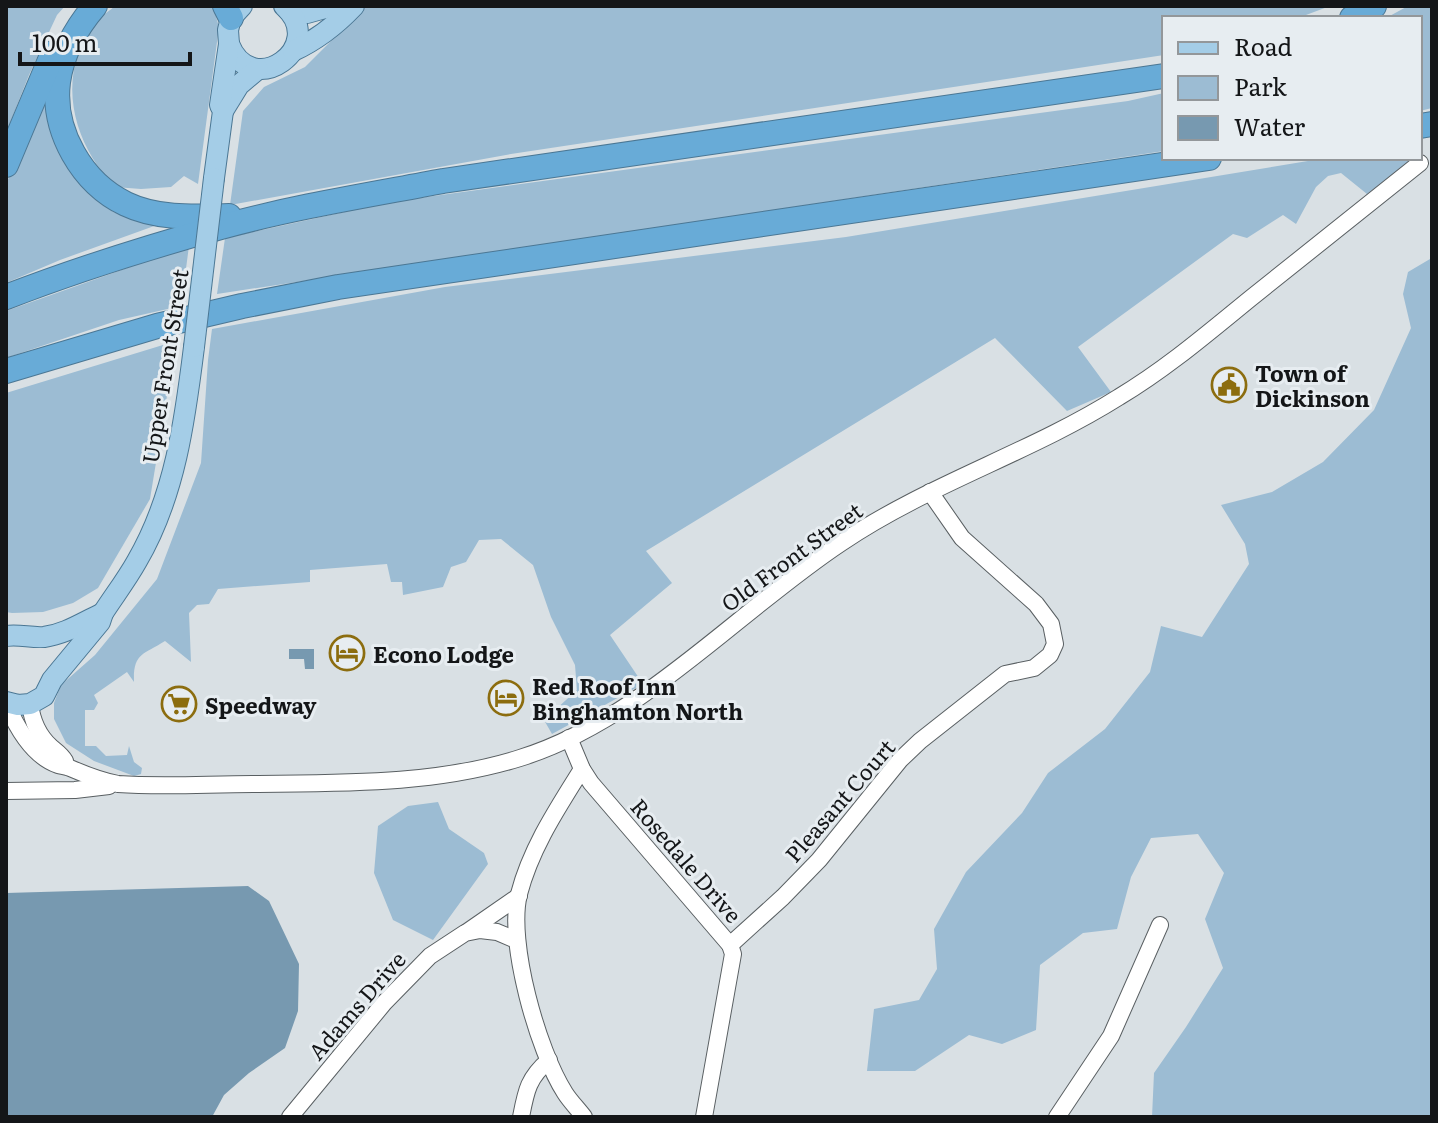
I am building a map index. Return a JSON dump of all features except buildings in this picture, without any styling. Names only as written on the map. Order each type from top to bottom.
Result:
[{"type":"highway","points":[[6,165],[59,37],[80,6]]},
{"type":"highway","points":[[95,6],[68,46],[57,84],[65,138],[83,169],[112,196],[144,211],[196,217],[267,216]]},
{"type":"highway","points":[[1356,16],[1374,6]]},
{"type":"highway","points":[[6,297],[93,266],[221,227],[443,181],[1162,76]]},
{"type":"highway","points":[[6,371],[196,316],[338,287],[1195,160]]},
{"type":"highway","points":[[6,383],[77,349]]},
{"type":"main road","points":[[286,8],[307,13],[332,6]]},
{"type":"main road","name":"Upper Front Street","points":[[30,704],[44,696],[52,680],[100,622],[138,560],[168,486],[184,427],[223,111],[239,85],[258,69],[278,65],[293,51],[332,28],[354,6]]},
{"type":"main road","points":[[286,8],[294,18],[297,29],[293,51]]},
{"type":"main road","name":"Upper Front Street","points":[[223,111],[220,105],[233,10]]},
{"type":"main road","points":[[229,44],[239,61],[258,69]]},
{"type":"main road","points":[[6,636],[46,637],[103,613]]},
{"type":"main road","points":[[30,638],[48,656],[52,680]]},
{"type":"main road","points":[[6,702],[30,704]]},
{"type":"street","name":"Old Front Street","points":[[6,791],[75,790],[118,784],[353,782],[421,778],[470,771],[518,759],[569,738],[624,707],[663,679],[840,543],[930,492],[1051,434],[1121,396],[1184,351],[1420,163]]},
{"type":"street","name":"Pleasant Court","points":[[730,945],[819,860],[900,760],[920,741],[1005,674],[1034,668],[1050,655],[1055,644],[1051,624],[1036,604],[962,538],[930,492]]},
{"type":"street","name":"Old Front Street","points":[[6,702],[18,727],[33,746],[56,764],[118,784]]},
{"type":"street","name":"Old Front Street","points":[[30,704],[39,733],[63,756],[68,766]]},
{"type":"street","name":"Rosedale Drive","points":[[569,738],[591,783],[730,945],[733,954],[704,1117]]},
{"type":"street","points":[[582,769],[542,833],[527,869],[515,918],[516,940],[530,1004],[549,1060],[564,1092],[584,1117]]},
{"type":"street","name":"Adams Drive","points":[[290,1117],[409,975],[430,956],[519,896]]},
{"type":"street","points":[[1057,1117],[1111,1036],[1160,925]]},
{"type":"street","points":[[465,933],[480,930],[497,932],[516,940]]},
{"type":"street","points":[[521,1117],[528,1085],[536,1071],[549,1060]]},
{"type":"green space","points":[[6,6],[65,6],[57,15],[29,75],[6,133]]},
{"type":"green space","points":[[115,6],[213,6],[219,27],[198,184],[184,176],[171,187],[115,187],[84,142],[74,108],[74,72],[86,30]]},
{"type":"green space","points":[[366,6],[1330,6],[1303,16],[1162,16],[1162,55],[511,154],[230,205],[243,111],[264,87],[305,67]]},
{"type":"green space","points":[[1408,6],[1432,6],[1432,108],[1422,110],[1422,16],[1390,16]]},
{"type":"green space","points":[[50,80],[75,173],[113,212],[157,225],[6,283],[6,184]]},
{"type":"green space","points":[[1162,93],[1162,151],[217,294],[225,238],[390,202],[1128,101]]},
{"type":"green space","points":[[1314,160],[1412,160],[1367,194],[1341,173],[1328,176],[1316,187],[1296,224],[1283,215],[1247,238],[1233,234],[1078,347],[1111,392],[1067,411],[995,338],[646,551],[672,583],[610,635],[643,684],[552,734],[544,720],[577,690],[575,665],[551,617],[533,565],[501,539],[479,540],[466,562],[451,567],[443,587],[403,595],[402,582],[391,582],[387,564],[310,570],[310,582],[218,589],[209,604],[197,605],[189,613],[191,662],[165,641],[141,656],[135,665],[134,682],[127,672],[94,695],[98,703],[94,710],[85,710],[85,746],[96,746],[106,756],[127,755],[129,746],[134,762],[142,768],[141,774],[134,776],[94,761],[66,743],[54,719],[54,703],[61,685],[95,655],[157,579],[201,463],[212,329],[445,287],[846,237]]},
{"type":"green space","points":[[189,246],[181,306],[119,320],[6,358],[6,311]]},
{"type":"green space","points":[[1430,259],[1432,1117],[1152,1117],[1154,1073],[1223,968],[1205,919],[1224,873],[1198,834],[1151,838],[1131,877],[1117,929],[1083,933],[1040,965],[1036,1030],[1002,1044],[969,1035],[915,1071],[867,1071],[874,1009],[919,1000],[937,969],[934,929],[966,872],[1022,813],[1048,773],[1105,729],[1150,672],[1161,626],[1202,637],[1249,564],[1245,544],[1221,505],[1272,492],[1323,462],[1374,410],[1411,328],[1403,294],[1408,272]]},
{"type":"green space","points":[[176,341],[150,499],[98,588],[73,603],[43,612],[6,612],[6,393]]},
{"type":"green space","points":[[438,802],[449,829],[484,853],[488,864],[433,940],[393,920],[374,873],[378,826],[408,806]]},
{"type":"water","points":[[289,649],[314,649],[314,669],[305,669],[304,659],[289,659]]},
{"type":"water","points":[[248,886],[269,901],[299,964],[298,1011],[285,1048],[224,1095],[212,1117],[6,1117],[6,893]]},
{"type":"place","name":"Town of Dickinson","points":[[1229,385]]},
{"type":"place","name":"Econo Lodge","points":[[347,653]]},
{"type":"place","name":"Red Roof Inn Binghamton North","points":[[506,698]]},
{"type":"place","name":"Speedway","points":[[179,704]]}]
